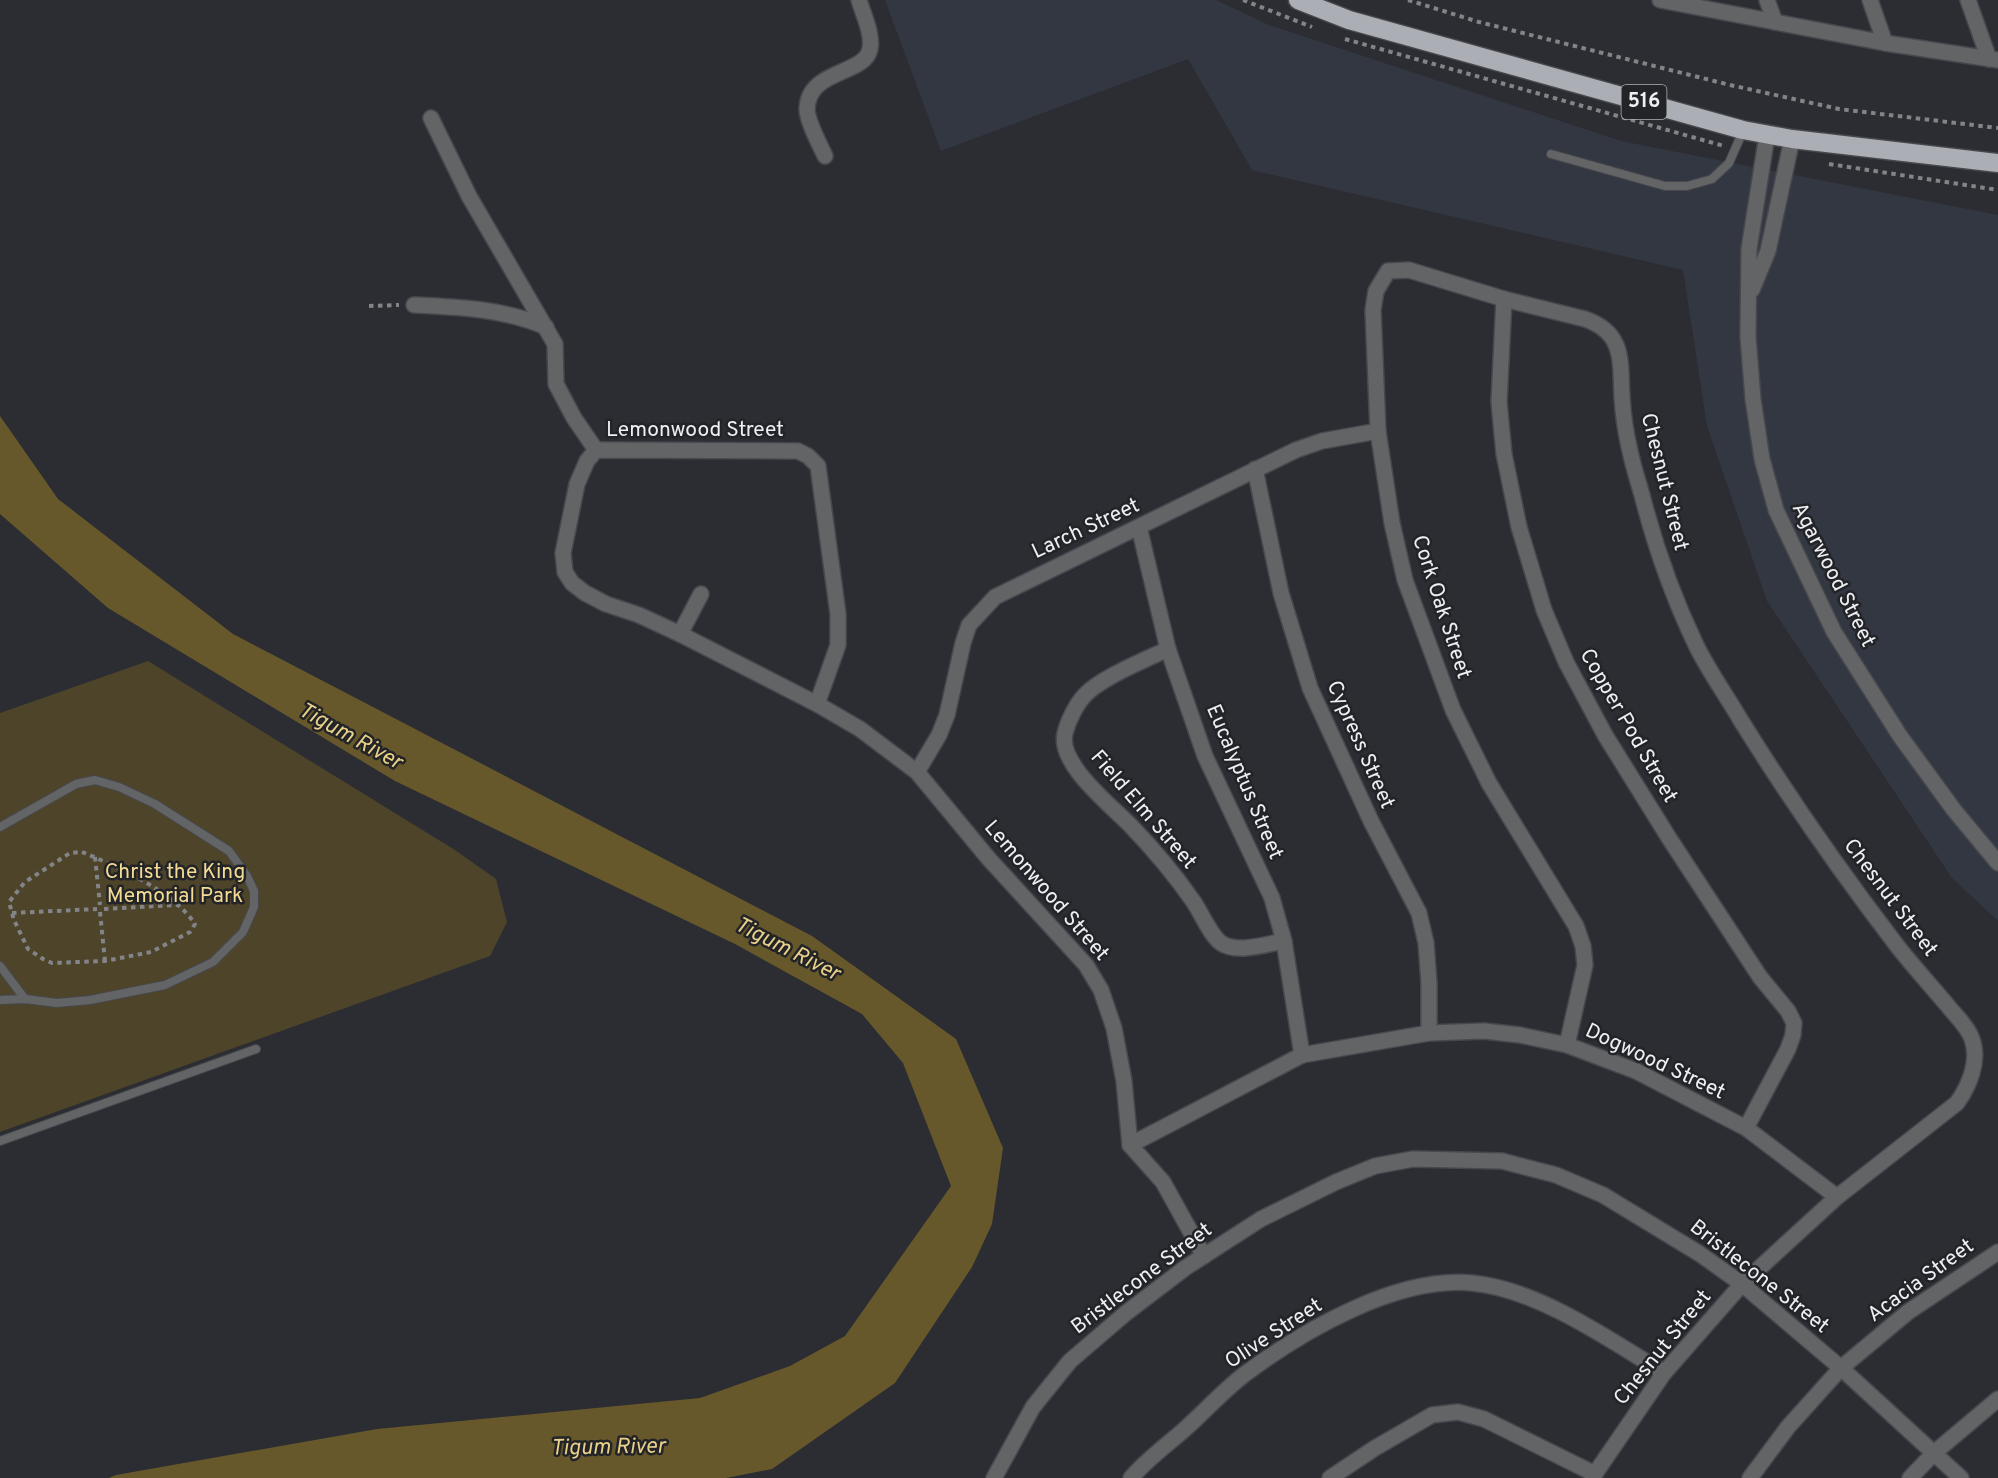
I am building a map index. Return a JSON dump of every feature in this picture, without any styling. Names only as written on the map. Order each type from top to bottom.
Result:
[{"type":"highway","name":"516","points":[[1298,0],[1349,20],[1743,130],[1792,139],[1998,163]]},
{"type":"street","points":[[825,156],[807,110],[811,96],[820,82],[861,62],[868,56],[871,47],[869,32],[859,0]]},
{"type":"street","points":[[1660,0],[1885,43],[1994,60]]},
{"type":"street","points":[[1767,0],[1774,22]]},
{"type":"street","points":[[1870,0],[1885,43]]},
{"type":"street","points":[[1968,0],[1994,60]]},
{"type":"street","points":[[431,118],[469,196],[555,344],[556,384],[569,409],[596,450]]},
{"type":"street","name":"Agarwood Street","points":[[1767,135],[1749,249],[1748,337],[1753,399],[1762,459],[1776,510],[1833,632],[1900,736],[1954,810],[1998,863]]},
{"type":"street","name":"Agarwood Street","points":[[1749,298],[1768,250],[1792,139]]},
{"type":"street","name":"Cork Oak Street","points":[[1504,299],[1409,270],[1388,271],[1376,291],[1374,310],[1378,431],[1392,523],[1405,580],[1453,710],[1489,783],[1576,926],[1583,946],[1585,965],[1567,1045]]},
{"type":"street","name":"Copper Pod Street","points":[[1504,299],[1499,402],[1504,454],[1519,527],[1544,610],[1566,662],[1605,735],[1760,977],[1788,1011],[1794,1023],[1788,1049],[1746,1128]]},
{"type":"street","name":"Chesnut Street","points":[[1504,299],[1598,324],[1609,332],[1617,345],[1630,453],[1646,513],[1666,573],[1696,646],[1782,785],[1861,898],[1960,1021],[1972,1038],[1975,1052],[1967,1089],[1957,1103],[1837,1197],[1742,1284],[1664,1373],[1593,1476]]},
{"type":"street","points":[[414,305],[446,306],[503,314],[546,327]]},
{"type":"street","name":"Larch Street","points":[[917,772],[939,735],[947,715],[969,625],[995,597],[1296,450],[1322,441],[1378,431]]},
{"type":"street","name":"Lemonwood Street","points":[[817,704],[838,645],[838,614],[818,466],[808,456],[798,452],[596,450],[587,460],[577,484],[563,553],[565,572],[572,583],[606,604],[639,615],[680,634],[817,704],[860,729],[917,772],[990,859],[1086,965],[1101,990],[1114,1028],[1124,1081],[1130,1145]]},
{"type":"street","name":"Cypress Street","points":[[1255,469],[1281,593],[1310,688],[1371,821],[1419,913],[1426,944],[1429,1033]]},
{"type":"street","name":"Eucalyptus Street","points":[[1139,527],[1168,649],[1205,756],[1272,898],[1284,941],[1302,1055]]},
{"type":"street","points":[[680,634],[700,594]]},
{"type":"street","name":"Field Elm Street","points":[[1168,649],[1115,675],[1084,696],[1065,733],[1064,742],[1068,754],[1088,784],[1131,826],[1165,864],[1193,901],[1218,940],[1228,946],[1237,947],[1284,941]]},
{"type":"street","name":"Dogwood Street","points":[[1130,1145],[1302,1055],[1429,1033],[1484,1031],[1520,1035],[1567,1045],[1636,1071],[1746,1128],[1837,1197]]},
{"type":"street","points":[[1130,1145],[1163,1182],[1204,1256]]},
{"type":"street","name":"Bristlecone Street","points":[[994,1478],[1034,1407],[1070,1360],[1185,1268],[1262,1219],[1336,1182],[1375,1166],[1413,1159],[1502,1161],[1556,1175],[1603,1195],[1700,1254],[1742,1284],[1841,1368],[1961,1478]]},
{"type":"street","name":"Acacia Street","points":[[1750,1478],[1788,1427],[1841,1368],[1908,1312],[1998,1252]]},
{"type":"street","name":"Olive Street","points":[[1131,1478],[1243,1376],[1298,1337],[1353,1310],[1392,1295],[1438,1284],[1473,1283],[1520,1294],[1587,1326],[1664,1373]]},
{"type":"street","points":[[1910,1478],[1934,1453],[1998,1399]]},
{"type":"street","points":[[1330,1478],[1375,1448],[1432,1415],[1458,1412],[1484,1419],[1593,1476]]},
{"type":"lane","points":[[1551,154],[1665,186],[1687,186],[1712,178],[1729,163],[1743,130]]},
{"type":"lane","points":[[0,1000],[25,999],[57,1003],[90,1000],[165,985],[213,962],[243,932],[254,907],[254,891],[247,876],[229,851],[155,804],[119,787],[95,780],[76,784],[2,828]]},
{"type":"lane","points":[[0,966],[25,999]]},
{"type":"lane","points":[[0,1141],[256,1049]]},
{"type":"path","points":[[1408,0],[1502,28],[1730,86],[1839,109],[1998,128]]},
{"type":"path","points":[[369,306],[414,305]]},
{"type":"path","points":[[82,852],[95,857],[122,868],[187,912],[195,924],[190,933],[151,952],[105,961],[52,963],[28,949],[9,902],[25,882],[70,853],[82,852]]},
{"type":"path","points":[[95,857],[105,961]]},
{"type":"path","points":[[12,913],[178,905]]},
{"type":"shaded area","points":[[885,0],[1216,0],[1269,25],[1621,141],[1998,215],[1998,921],[1952,878],[1767,601],[1707,426],[1683,270],[1252,170],[1188,59],[941,151]]},
{"type":"green space","name":"Christ the King Memorial Park","points":[[148,661],[455,850],[496,879],[507,922],[490,956],[0,1132],[0,713]]},
{"type":"water","name":"Tigum River","points":[[0,416],[58,499],[233,634],[812,936],[956,1039],[1003,1148],[992,1224],[972,1267],[895,1383],[772,1469],[726,1478],[109,1478],[377,1429],[700,1398],[790,1366],[845,1336],[951,1186],[903,1063],[862,1014],[735,944],[395,781],[108,608],[0,514]]}]
